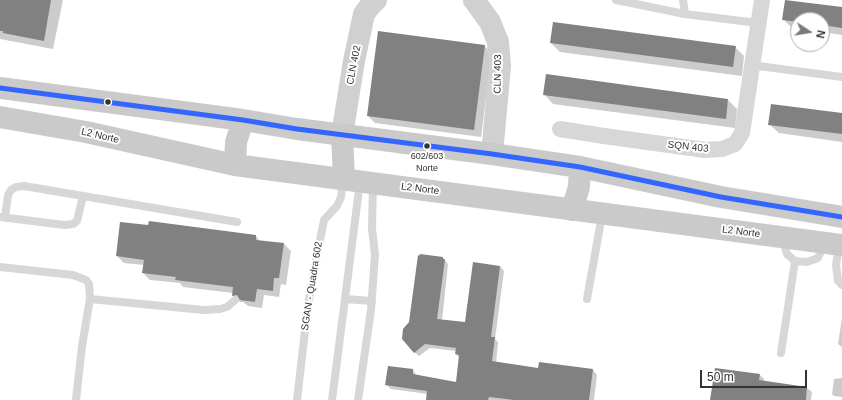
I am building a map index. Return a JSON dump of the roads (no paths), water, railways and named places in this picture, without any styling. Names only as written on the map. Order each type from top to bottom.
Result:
[{"type":"main road","points":[[0,88],[580,167],[721,197],[842,217]]},
{"type":"main road","name":"L2 Norte","points":[[0,117],[86,132],[235,165],[836,244]]},
{"type":"main road","points":[[235,165],[236,142],[243,120]]},
{"type":"main road","points":[[342,135],[359,181]]},
{"type":"main road","points":[[572,210],[579,187],[580,167]]},
{"type":"street","name":"CLN 402","points":[[342,135],[354,61],[364,14],[376,0]]},
{"type":"street","name":"CLN 403","points":[[474,0],[490,22],[498,42],[500,66],[492,154]]},
{"type":"street","name":"SQN 403","points":[[560,129],[705,150],[722,149],[735,144],[742,133],[762,0]]},
{"type":"lane","points":[[683,0],[685,14]]},
{"type":"lane","points":[[619,1],[685,14],[758,22]]},
{"type":"lane","points":[[752,65],[842,77]]},
{"type":"lane","points":[[332,400],[359,181]]},
{"type":"lane","points":[[358,400],[372,302],[375,254],[372,229],[359,181]]},
{"type":"lane","name":"SGAN - Quadra 602","points":[[297,400],[308,305],[324,220],[337,206],[341,197],[359,181]]},
{"type":"lane","points":[[83,196],[80,215],[77,221],[72,224],[64,225],[3,217],[11,190],[16,187],[24,186],[237,222]]},
{"type":"lane","points":[[587,298],[602,214]]},
{"type":"lane","points":[[782,237],[787,254],[795,260],[808,262],[818,258],[836,244]]},
{"type":"lane","points":[[836,244],[838,281],[842,285]]},
{"type":"lane","points":[[781,353],[795,260]]},
{"type":"lane","points":[[0,268],[81,277],[89,284],[90,299],[82,346],[76,400]]},
{"type":"lane","points":[[90,299],[204,310],[227,307],[235,300]]},
{"type":"lane","points":[[345,299],[372,302]]},
{"type":"place","name":"602/603 Norte","points":[[427,146]]}]
